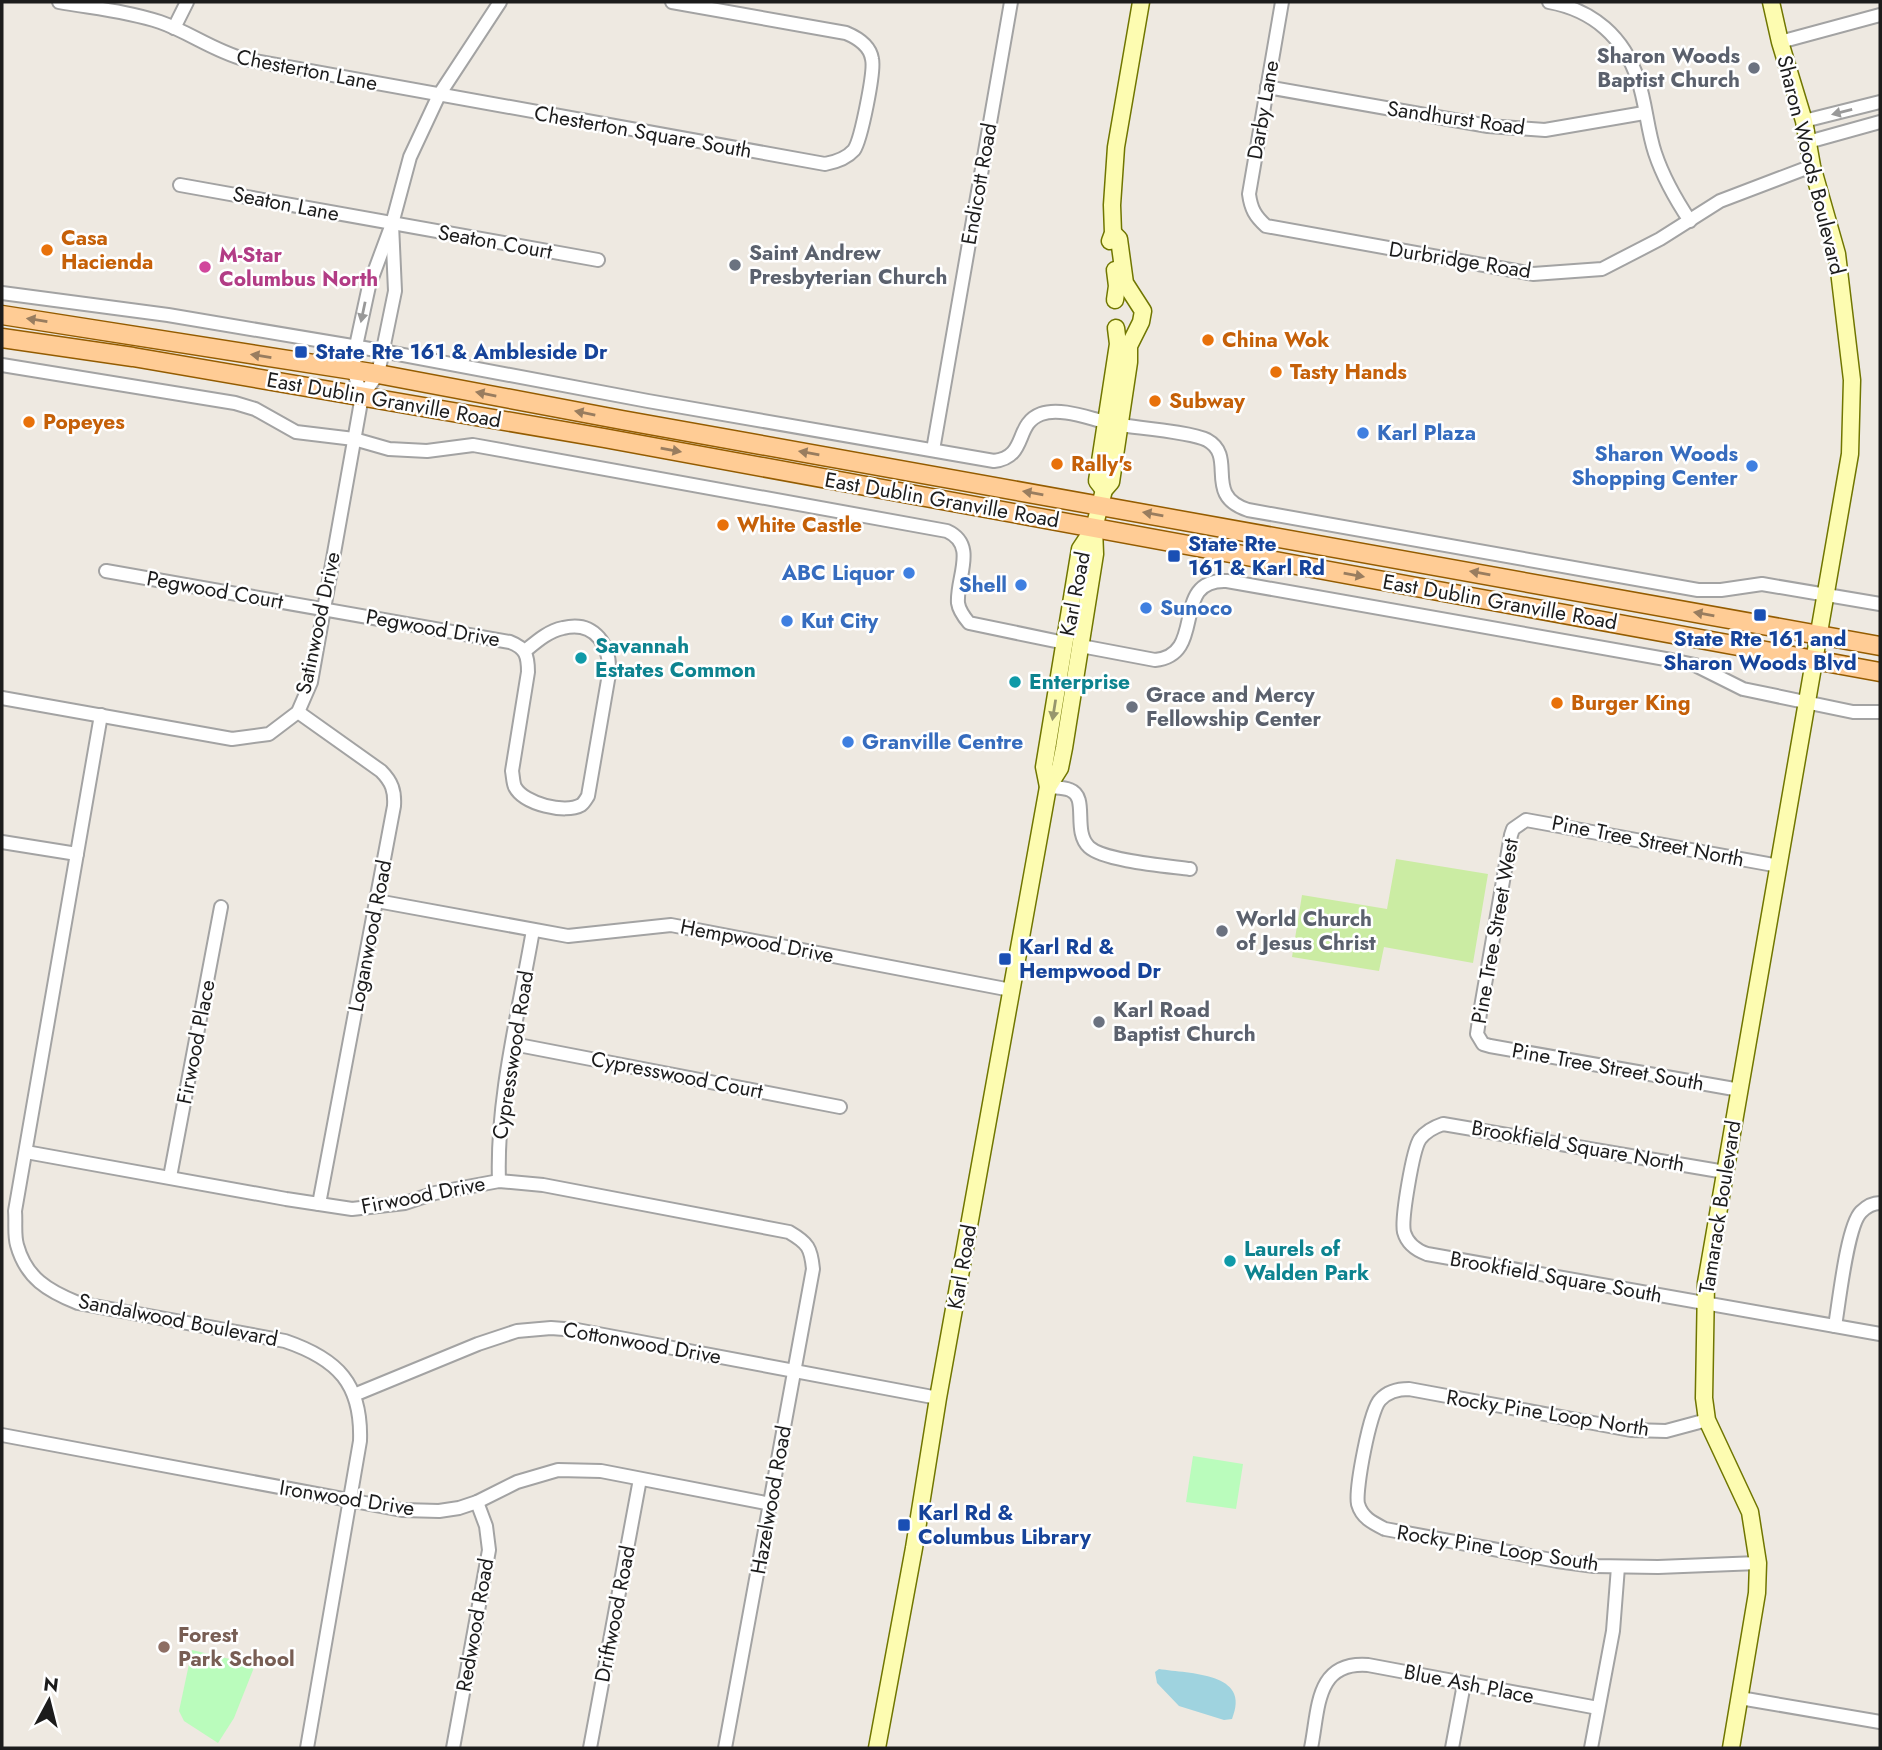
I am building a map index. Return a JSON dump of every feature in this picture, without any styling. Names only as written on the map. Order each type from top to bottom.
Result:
[{"type":"main road","name":"East Dublin Granville Road","points":[[2,315],[378,374],[635,423],[1102,497],[1880,646]]},
{"type":"main road","name":"East Dublin Granville Road","points":[[2,338],[362,396],[1880,672]]},
{"type":"main road","points":[[1815,661],[1846,656],[1880,663]]},
{"type":"street","name":"Chesterton Lane","points":[[59,2],[128,14],[174,28],[225,54],[244,59],[439,95]]},
{"type":"street","points":[[174,28],[187,2]]},
{"type":"street","points":[[362,396],[353,370],[356,346],[369,286],[393,224],[410,157],[439,95],[500,2]]},
{"type":"street","name":"Chesterton Square South","points":[[439,95],[825,163],[836,162],[855,148],[872,72],[872,58],[857,37],[672,2]]},
{"type":"street","name":"Endicott Road","points":[[933,450],[1011,2]]},
{"type":"street","points":[[1114,233],[1119,239],[1125,283],[1143,311],[1143,317],[1137,326],[1127,330],[1116,328],[1109,319],[1108,313],[1115,300],[1117,286],[1110,241],[1114,233],[1112,205],[1116,147],[1141,2]]},
{"type":"street","name":"Darby Lane","points":[[1256,217],[1249,194],[1282,2]]},
{"type":"street","points":[[1549,2],[1573,7],[1606,27],[1620,44],[1638,79],[1656,155],[1677,203],[1689,221]]},
{"type":"street","name":"Sharon Woods Boulevard","points":[[1771,2],[1837,254],[1852,380],[1850,454],[1815,661]]},
{"type":"street","points":[[1780,42],[1880,15]]},
{"type":"street","name":"Sandhurst Road","points":[[1268,87],[1488,127],[1545,130],[1644,113]]},
{"type":"street","points":[[1804,121],[1880,102]]},
{"type":"street","points":[[1808,142],[1880,122]]},
{"type":"street","name":"Durbridge Road","points":[[1256,217],[1266,226],[1279,230],[1533,274],[1602,269],[1720,201],[1812,166]]},
{"type":"street","name":"Seaton Lane","points":[[180,185],[393,224]]},
{"type":"street","points":[[362,396],[378,374],[395,291],[393,224]]},
{"type":"street","name":"Seaton Court","points":[[393,224],[598,260]]},
{"type":"street","points":[[2,293],[168,315],[356,346],[648,401],[994,461],[1014,454],[1023,430],[1031,420],[1042,414],[1057,412],[1206,440],[1219,454],[1224,494],[1229,501],[1248,510],[1698,590],[1762,584],[1880,604]]},
{"type":"street","points":[[1115,300],[1122,296],[1134,298]]},
{"type":"street","points":[[102,331],[105,308]]},
{"type":"street","name":"Karl Road","points":[[877,1748],[1048,787],[1060,768],[1073,644],[1095,554],[1094,528],[1102,497],[1097,481],[1113,423],[1129,346],[1137,326]]},
{"type":"street","name":"Karl Road","points":[[1113,423],[1118,344],[1116,328]]},
{"type":"street","name":"East Dublin Granville Road","points":[[2,365],[235,403],[255,410],[296,432],[354,439],[389,449],[408,451],[458,446],[486,447],[947,531],[960,538],[964,547],[958,602],[961,612],[969,622],[1155,660],[1168,659],[1182,645],[1198,592],[1209,582],[1227,581],[1671,660],[1695,665],[1743,690],[1853,712],[1880,712]]},
{"type":"street","name":"Satinwood Drive","points":[[2,698],[232,739],[269,734],[298,712],[310,682],[362,396]]},
{"type":"street","name":"Pegwood Court","points":[[106,571],[324,609]]},
{"type":"street","name":"Pegwood Drive","points":[[324,609],[510,642],[525,651],[528,672],[512,771],[514,786],[524,799],[538,804],[570,808],[581,804],[588,796],[610,661],[606,646],[597,634],[583,628],[564,627],[547,634],[525,651]]},
{"type":"street","name":"Tamarack Boulevard","points":[[1731,1748],[1757,1593],[1758,1563],[1750,1512],[1707,1420],[1704,1398],[1704,1303],[1815,661]]},
{"type":"street","name":"Loganwood Road","points":[[298,712],[381,771],[390,781],[395,793],[319,1204]]},
{"type":"street","name":"Sandalwood Boulevard","points":[[101,715],[15,1212],[17,1244],[31,1273],[52,1292],[78,1303],[297,1345],[328,1361],[344,1376],[361,1416],[360,1441],[307,1748]]},
{"type":"street","points":[[1048,787],[1069,789],[1076,793],[1080,800],[1080,833],[1089,847],[1104,855],[1190,869]]},
{"type":"street","name":"Pine Tree Street North","points":[[1518,824],[1535,820],[1779,866]]},
{"type":"street","name":"Pine Tree Street West","points":[[1479,1039],[1477,1028],[1511,835],[1518,824]]},
{"type":"street","points":[[2,842],[77,854]]},
{"type":"street","name":"Hempwood Drive","points":[[377,901],[568,936],[671,925],[1011,990]]},
{"type":"street","name":"Firwood Place","points":[[170,1177],[221,907]]},
{"type":"street","name":"Cypresswood Road","points":[[499,1181],[501,1110],[533,930]]},
{"type":"street","name":"Pine Tree Street South","points":[[1479,1039],[1490,1046],[1740,1090]]},
{"type":"street","name":"Cypresswood Court","points":[[513,1044],[840,1107]]},
{"type":"street","name":"Brookfield Square North","points":[[1411,1245],[1404,1232],[1404,1218],[1416,1146],[1422,1136],[1443,1124],[1725,1172]]},
{"type":"street","name":"Firwood Drive","points":[[26,1152],[352,1209],[405,1203],[435,1193],[499,1181],[543,1185],[789,1232],[802,1240],[811,1252]]},
{"type":"street","points":[[1835,1326],[1852,1228],[1860,1213],[1874,1203],[1880,1203]]},
{"type":"street","name":"Brookfield Square South","points":[[1411,1245],[1427,1254],[1880,1334]]},
{"type":"street","name":"Hazelwood Road","points":[[725,1748],[813,1269],[811,1252]]},
{"type":"street","name":"Cottonwood Drive","points":[[354,1395],[478,1344],[517,1331],[551,1328],[577,1330],[938,1398]]},
{"type":"street","name":"Rocky Pine Loop North","points":[[1366,1519],[1358,1504],[1358,1488],[1372,1413],[1381,1399],[1389,1393],[1409,1389],[1639,1431],[1665,1431],[1707,1420]]},
{"type":"street","name":"Ironwood Drive","points":[[2,1435],[420,1511],[459,1508],[517,1482],[558,1470],[601,1471],[771,1504]]},
{"type":"street","name":"Driftwood Road","points":[[590,1748],[640,1479]]},
{"type":"street","name":"Redwood Road","points":[[453,1748],[489,1550],[486,1526],[477,1502]]},
{"type":"street","name":"Rocky Pine Loop South","points":[[1366,1519],[1385,1529],[1557,1561],[1618,1567],[1758,1563]]},
{"type":"street","points":[[1591,1748],[1613,1631],[1618,1567]]},
{"type":"street","name":"Blue Ash Place","points":[[1311,1748],[1322,1691],[1331,1674],[1350,1665],[1368,1665],[1598,1708]]},
{"type":"street","points":[[1452,1748],[1464,1684]]},
{"type":"street","points":[[1740,1698],[1880,1722]]},
{"type":"green space","points":[[1396,859],[1488,874],[1473,963],[1384,947],[1379,971],[1292,957],[1302,895],[1387,909]]},
{"type":"green space","points":[[1193,1456],[1243,1464],[1236,1509],[1186,1502]]},
{"type":"green space","points":[[192,1650],[255,1665],[234,1718],[218,1743],[184,1721],[179,1711]]},
{"type":"water","points":[[1159,1669],[1215,1678],[1226,1684],[1233,1692],[1236,1704],[1232,1719],[1224,1720],[1179,1706],[1157,1683],[1155,1672]]},
{"type":"place","name":"Sharon Woods Baptist Church","points":[[1754,68]]},
{"type":"place","name":"Casa Hacienda","points":[[47,250]]},
{"type":"place","name":"Saint Andrew Presbyterian Church","points":[[735,265]]},
{"type":"place","name":"M-Star Columbus North","points":[[205,267]]},
{"type":"place","name":"China Wok","points":[[1208,340]]},
{"type":"place","name":"State Rte 161 & Ambleside Dr","points":[[301,352]]},
{"type":"place","name":"Tasty Hands","points":[[1276,372]]},
{"type":"place","name":"Subway","points":[[1155,401]]},
{"type":"place","name":"Popeyes","points":[[29,422]]},
{"type":"place","name":"Karl Plaza","points":[[1363,433]]},
{"type":"place","name":"Rally's","points":[[1057,464]]},
{"type":"place","name":"Sharon Woods Shopping Center","points":[[1752,466]]},
{"type":"place","name":"White Castle","points":[[723,525]]},
{"type":"place","name":"State Rte 161 & Karl Rd","points":[[1174,556]]},
{"type":"place","name":"ABC Liquor","points":[[909,573]]},
{"type":"place","name":"Shell","points":[[1021,585]]},
{"type":"place","name":"Sunoco","points":[[1146,608]]},
{"type":"place","name":"State Rte 161 and Sharon Woods Blvd","points":[[1760,615]]},
{"type":"place","name":"Kut City","points":[[787,621]]},
{"type":"place","name":"Savannah Estates Common","points":[[581,658]]},
{"type":"place","name":"Enterprise","points":[[1015,682]]},
{"type":"place","name":"Burger King","points":[[1557,703]]},
{"type":"place","name":"Grace and Mercy Fellowship Center","points":[[1132,707]]},
{"type":"place","name":"Granville Centre","points":[[848,742]]},
{"type":"place","name":"World Church of Jesus Christ","points":[[1222,931]]},
{"type":"place","name":"Karl Rd & Hempwood Dr","points":[[1005,959]]},
{"type":"place","name":"Karl Road Baptist Church","points":[[1099,1022]]},
{"type":"place","name":"Laurels of Walden Park","points":[[1230,1261]]},
{"type":"place","name":"Karl Rd & Columbus Library","points":[[904,1525]]},
{"type":"place","name":"Forest Park School","points":[[164,1647]]}]
